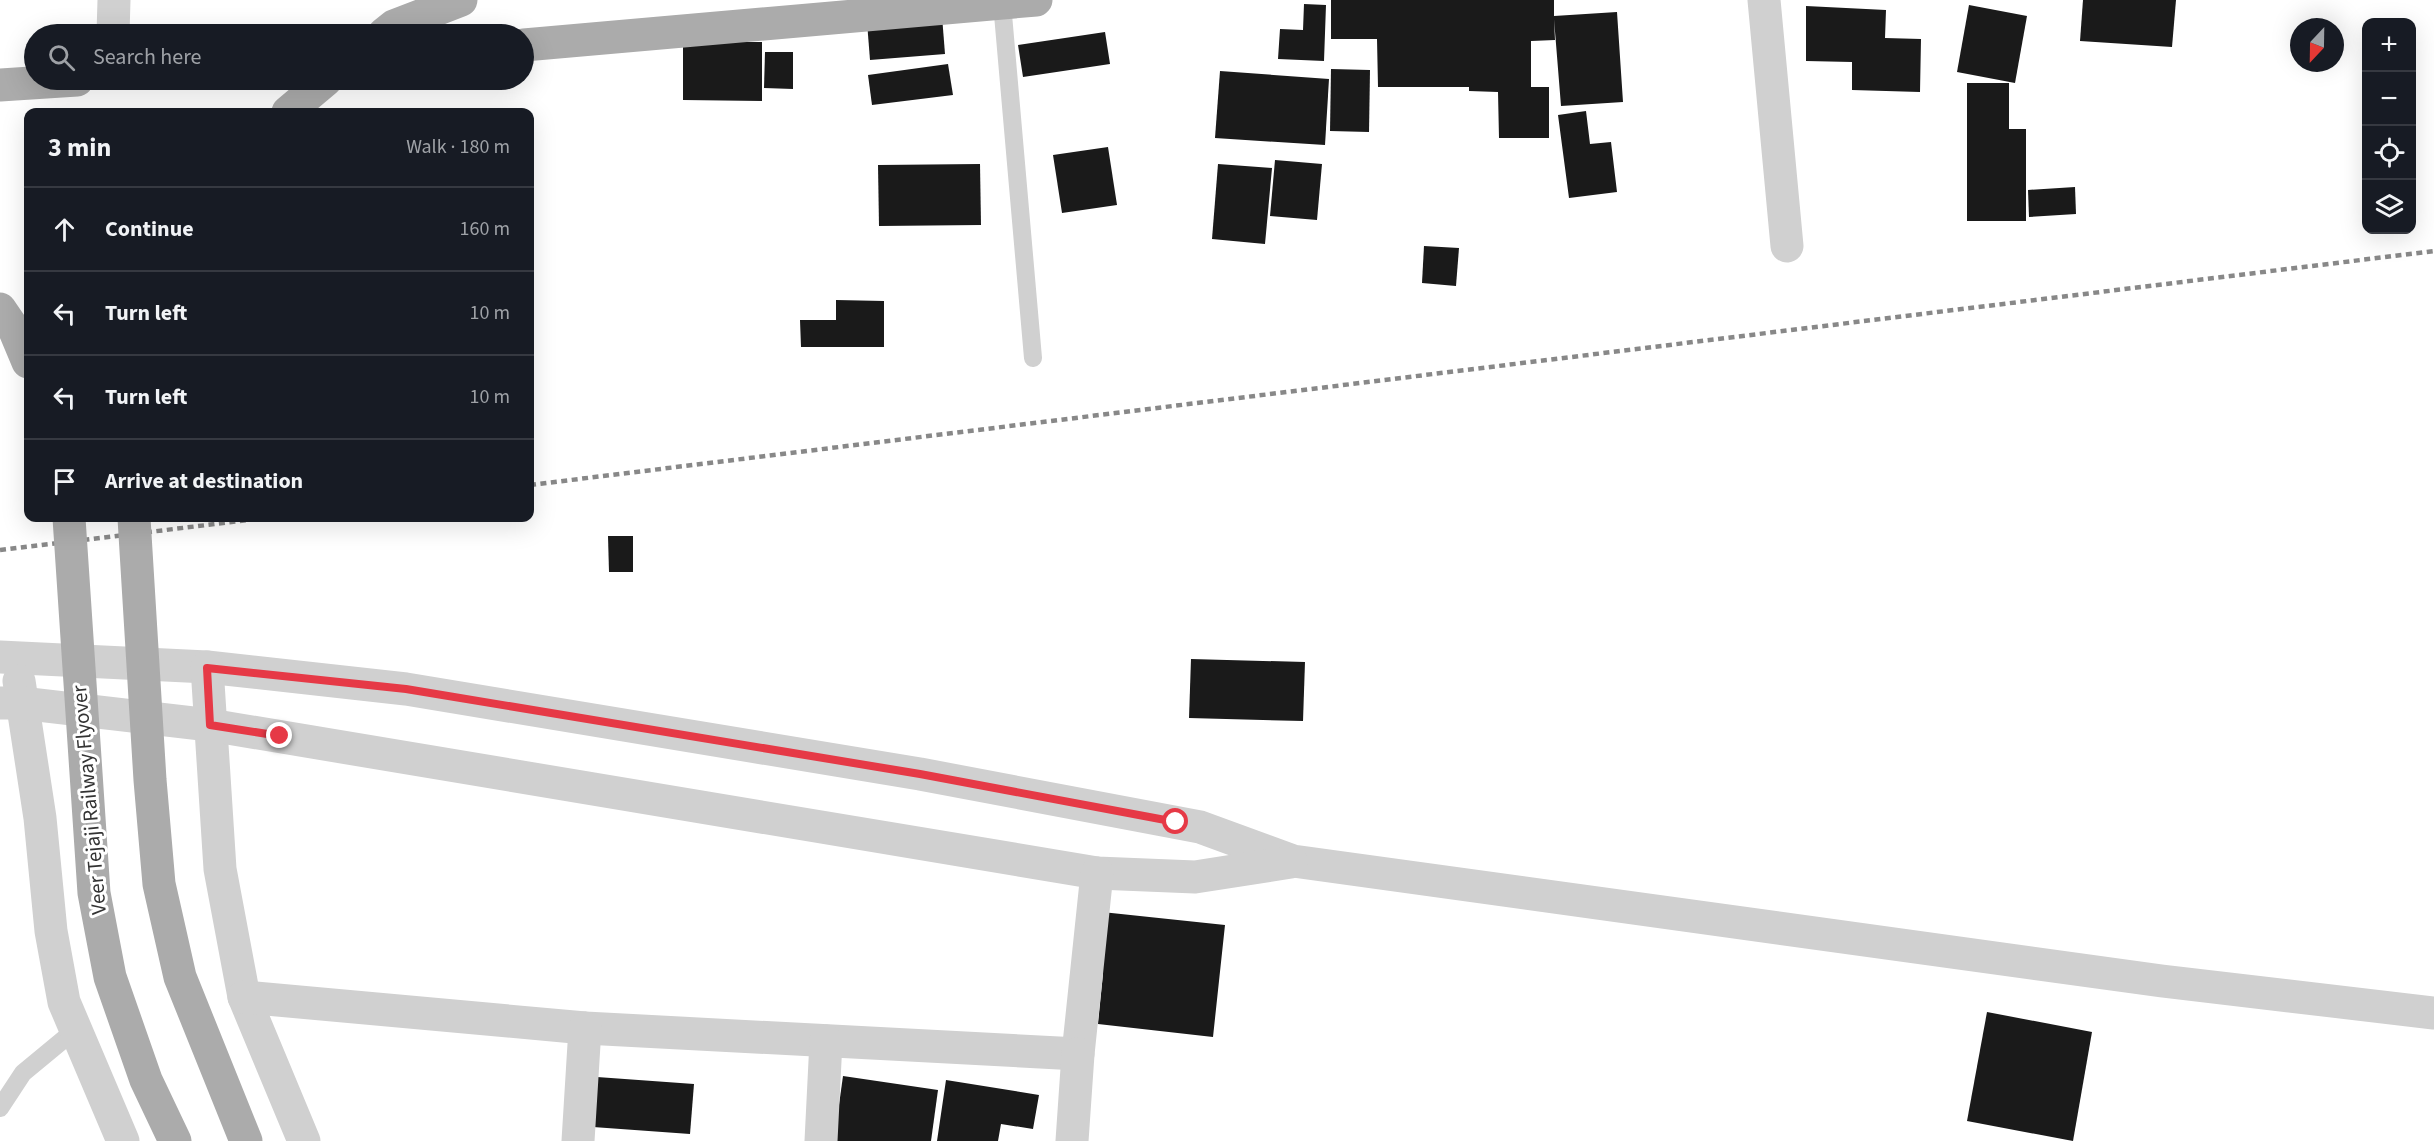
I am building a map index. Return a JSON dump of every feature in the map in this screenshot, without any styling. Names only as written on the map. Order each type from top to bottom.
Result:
[{"type":"main road","points":[[399,24],[461,0]]},
{"type":"main road","points":[[534,44],[1036,0]]},
{"type":"main road","points":[[0,86],[24,84]]},
{"type":"main road","points":[[293,108],[314,90]]},
{"type":"main road","points":[[0,309],[15,331],[24,352]]},
{"type":"main road","name":"Veer Tejaji Railway Flyover","points":[[69,522],[94,893],[110,977],[146,1080],[175,1141]]},
{"type":"main road","points":[[134,522],[150,780],[159,884],[180,977],[246,1141]]},
{"type":"street","points":[[113,24],[114,0]]},
{"type":"street","points":[[1764,0],[1787,246]]},
{"type":"street","points":[[123,1141],[64,1002],[51,931],[40,818],[10,703],[8,657],[207,668],[406,689],[920,774],[1200,826],[1293,861],[2162,981],[2434,1013]]},
{"type":"street","points":[[207,668],[219,869],[244,998],[304,1141]]},
{"type":"street","points":[[10,703],[210,725],[1097,873],[1195,877],[1293,861]]},
{"type":"street","points":[[1072,1141],[1078,1054],[1097,873]]},
{"type":"street","points":[[244,998],[585,1028],[1078,1054]]},
{"type":"street","points":[[578,1141],[585,1028]]},
{"type":"street","points":[[821,1141],[826,1041]]},
{"type":"lane","points":[[1002,3],[1033,358]]},
{"type":"lane","points":[[0,1108],[23,1073],[75,1030]]},
{"type":"building","points":[[1331,0],[1554,0],[1554,16],[1617,12],[1623,102],[1561,106],[1554,19],[1555,40],[1531,41],[1531,87],[1549,87],[1549,138],[1499,138],[1498,92],[1469,91],[1469,87],[1378,87],[1377,39],[1331,39]]},
{"type":"building","points":[[2083,0],[2176,0],[2172,47],[2080,41]]},
{"type":"building","points":[[1304,4],[1326,5],[1324,61],[1278,59],[1280,29],[1303,30]]},
{"type":"building","points":[[1969,5],[2027,16],[2015,83],[1957,72]]},
{"type":"building","points":[[1806,6],[1886,10],[1885,38],[1921,39],[1920,92],[1852,90],[1852,62],[1806,61]]},
{"type":"building","points":[[942,16],[945,54],[870,60],[867,22]]},
{"type":"building","points":[[1105,32],[1110,64],[1023,77],[1018,45]]},
{"type":"building","points":[[683,42],[762,42],[762,101],[683,100]]},
{"type":"building","points":[[765,52],[793,52],[793,89],[764,88]]},
{"type":"building","points":[[948,64],[953,95],[872,105],[868,75]]},
{"type":"building","points":[[1331,69],[1370,70],[1369,132],[1330,131]]},
{"type":"building","points":[[1220,71],[1329,79],[1325,145],[1215,138]]},
{"type":"building","points":[[1967,83],[2009,83],[2009,129],[2026,129],[2026,221],[1967,221]]},
{"type":"building","points":[[1586,111],[1590,144],[1611,142],[1617,192],[1569,198],[1558,115]]},
{"type":"building","points":[[1108,147],[1117,205],[1062,213],[1053,155]]},
{"type":"building","points":[[1275,160],[1322,164],[1317,220],[1270,216]]},
{"type":"building","points":[[980,164],[981,225],[879,226],[878,165]]},
{"type":"building","points":[[1218,164],[1272,168],[1265,244],[1212,239]]},
{"type":"building","points":[[2075,187],[2076,214],[2029,217],[2028,190]]},
{"type":"building","points":[[1424,246],[1459,248],[1456,286],[1422,283]]},
{"type":"building","points":[[836,300],[884,301],[884,347],[801,347],[800,320],[836,320]]},
{"type":"building","points":[[608,536],[633,536],[633,572],[609,572]]},
{"type":"building","points":[[1191,659],[1305,662],[1303,721],[1189,718]]},
{"type":"building","points":[[1102,912],[1225,925],[1213,1037],[1098,1024],[1103,974],[1095,974]]},
{"type":"building","points":[[1987,1012],[2092,1032],[2073,1141],[1967,1121]]},
{"type":"building","points":[[843,1076],[938,1090],[931,1141],[834,1141]]},
{"type":"building","points":[[597,1077],[694,1084],[690,1134],[593,1127]]},
{"type":"building","points":[[946,1080],[1039,1095],[1033,1129],[1001,1124],[998,1141],[937,1141]]},
{"type":"railway","points":[[534,485],[2434,251]]},
{"type":"railway","points":[[0,550],[232,522]]},
{"type":"route","points":[[280,736],[210,725],[207,668],[406,689],[920,774],[1176,822]]}]
